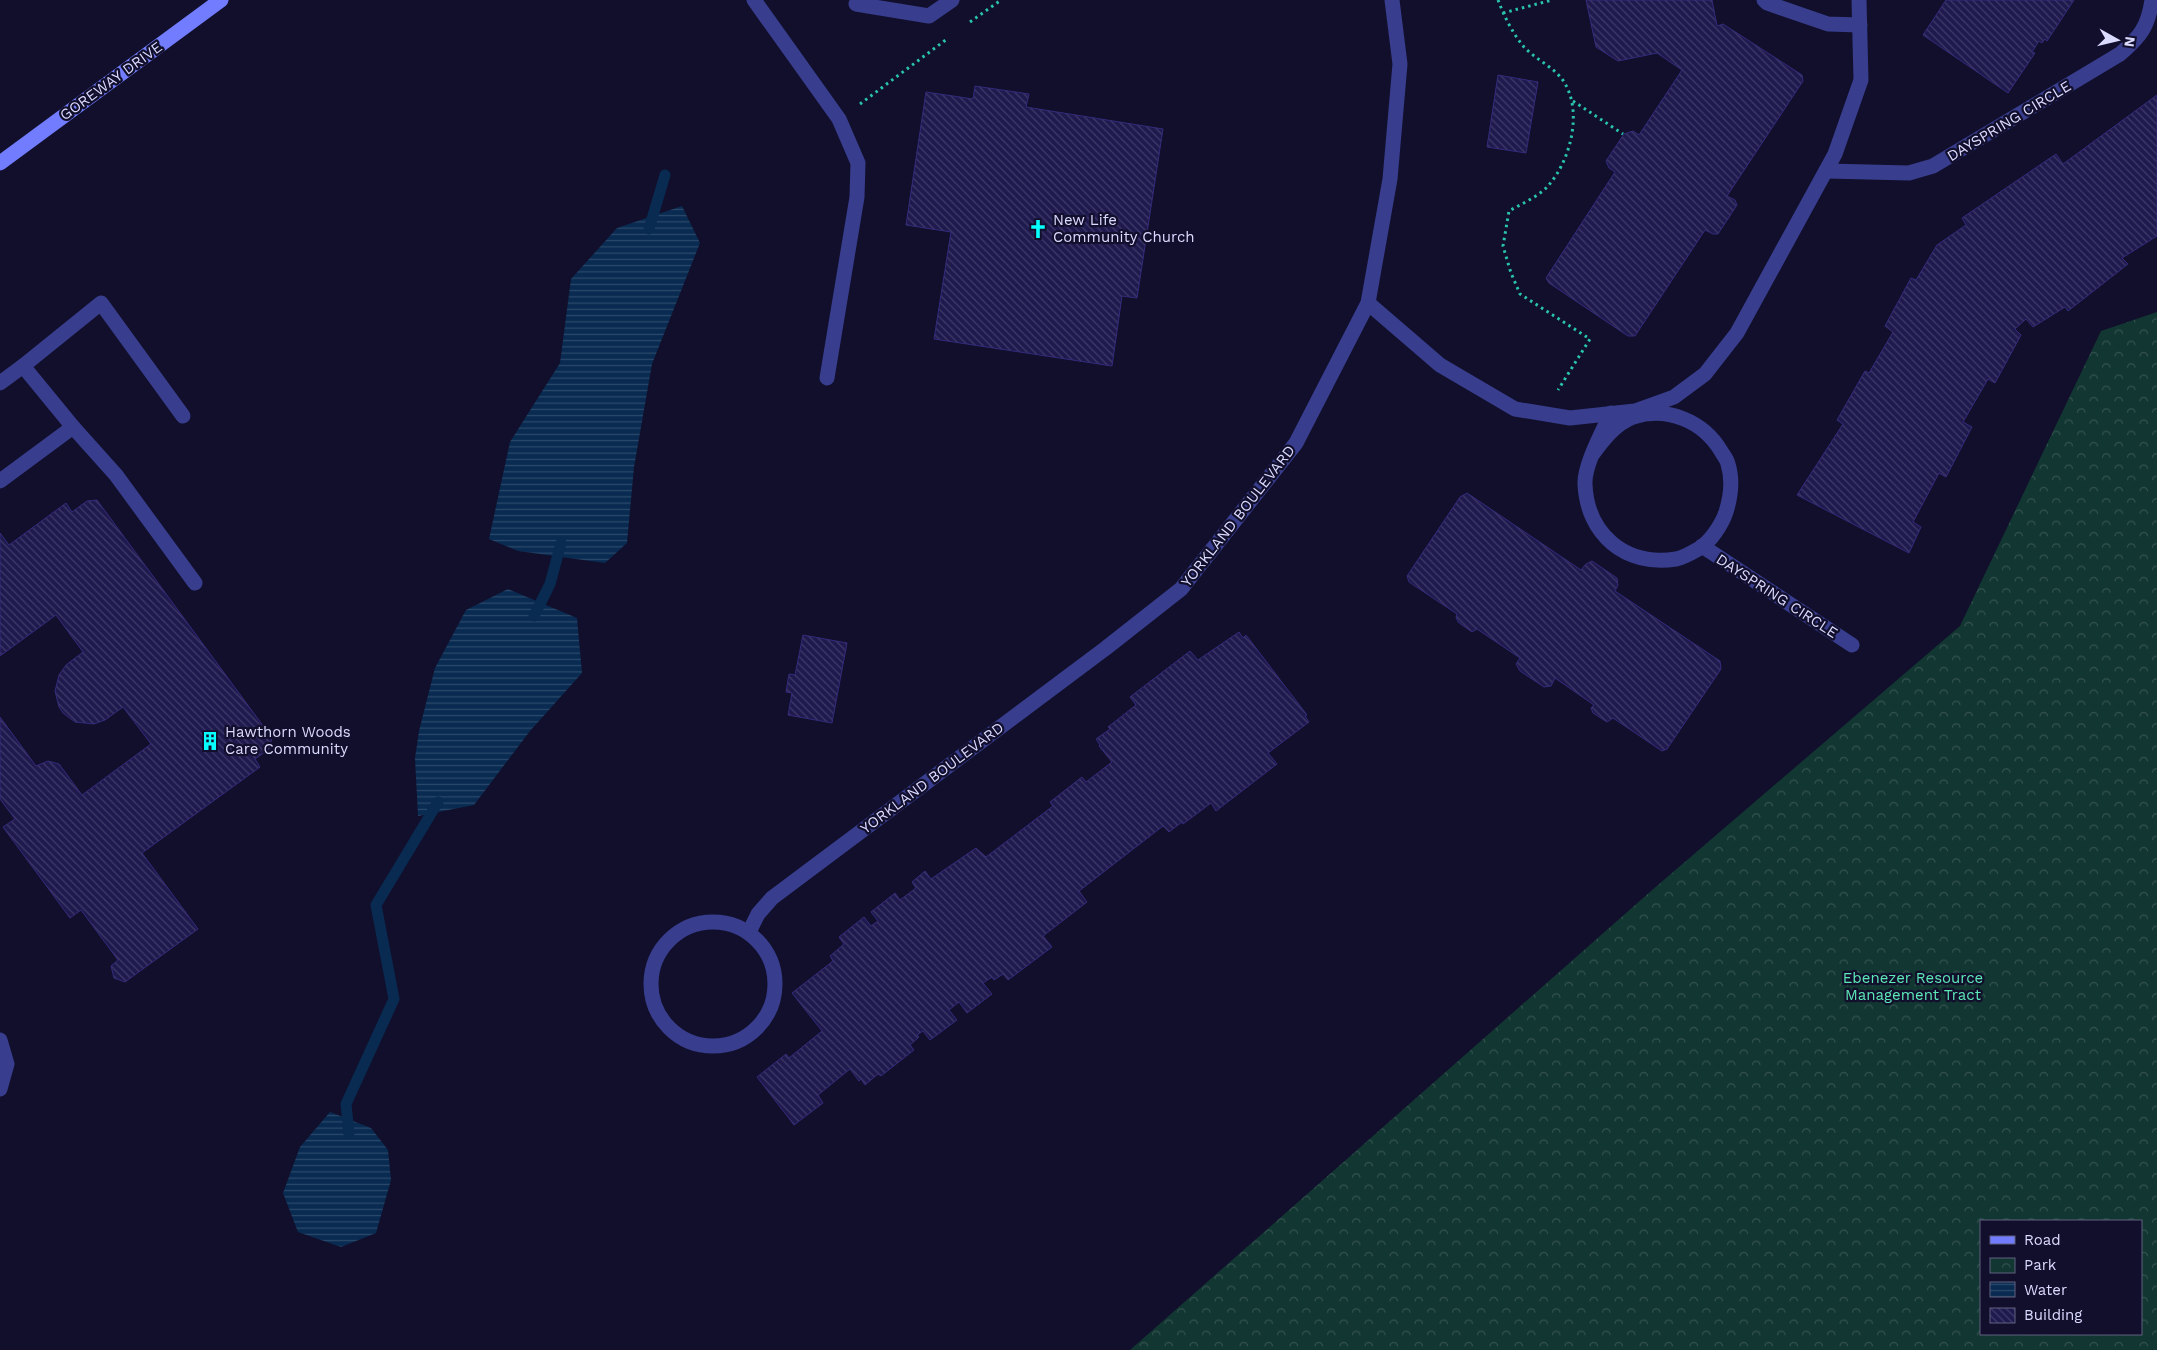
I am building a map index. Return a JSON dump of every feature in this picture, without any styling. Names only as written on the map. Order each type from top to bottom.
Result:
[{"type":"street","name":"GOREWAY DRIVE","points":[[0,163],[221,0]]},
{"type":"street","points":[[754,0],[839,119],[858,163],[856,197],[827,378]]},
{"type":"street","points":[[856,4],[929,16],[952,0]]},
{"type":"street","name":"YORKLAND BOULEVARD","points":[[749,932],[758,914],[772,898],[1106,648],[1181,589],[1296,443],[1368,303],[1390,179],[1400,64],[1392,0]]},
{"type":"street","points":[[1764,0],[1767,3],[1828,24],[1860,25]]},
{"type":"street","points":[[1368,303],[1440,364],[1515,409],[1570,418],[1635,410],[1674,397],[1705,374],[1737,333],[1835,154],[1861,80],[1859,0]]},
{"type":"street","name":"DAYSPRING CIRCLE","points":[[1827,171],[1909,173],[1933,166],[2120,54],[2138,39],[2146,26],[2152,0]]},
{"type":"street","points":[[0,383],[101,303],[182,416]]},
{"type":"street","points":[[23,366],[73,427],[116,475],[195,583]]},
{"type":"street","name":"DAYSPRING CIRCLE","points":[[1611,413],[1592,454],[1584,482],[1588,510],[1601,534],[1622,552],[1649,561],[1678,559],[1702,546],[1722,523],[1732,494],[1728,463],[1713,437],[1687,419],[1657,403]]},
{"type":"street","name":"DAYSPRING CIRCLE","points":[[1592,454],[1609,432],[1633,417],[1660,413],[1687,419]]},
{"type":"street","points":[[0,481],[73,427]]},
{"type":"street","name":"DAYSPRING CIRCLE","points":[[1702,546],[1852,645]]},
{"type":"street","points":[[709,921],[731,923],[749,932],[764,948],[773,966],[775,988],[771,1008],[759,1026],[742,1039],[724,1046],[703,1046],[684,1040],[668,1027],[656,1010],[650,991],[651,970],[659,952],[672,936],[689,925],[709,921]]},
{"type":"street","points":[[0,1040],[7,1064],[0,1089]]},
{"type":"path","points":[[962,28],[1001,0]]},
{"type":"path","points":[[1498,0],[1503,13],[1524,48],[1562,80],[1574,104],[1572,136],[1561,166],[1547,187],[1509,211],[1503,246],[1520,294],[1590,339],[1543,413]]},
{"type":"path","points":[[1503,13],[1552,0]]},
{"type":"path","points":[[839,119],[955,34]]},
{"type":"path","points":[[1572,100],[1622,134]]},
{"type":"green space","name":"Ebenezer Resource Management Tract","points":[[2157,312],[2157,1350],[1130,1350],[1651,891],[1960,626],[2101,331]]},
{"type":"water","points":[[682,206],[700,243],[652,364],[634,467],[627,543],[605,563],[518,551],[489,539],[510,442],[560,363],[571,279],[617,228]]},
{"type":"water","points":[[508,589],[577,618],[582,673],[530,731],[474,805],[418,816],[415,758],[419,731],[435,668],[466,610]]},
{"type":"water","points":[[330,1112],[371,1128],[388,1150],[391,1180],[376,1233],[341,1247],[298,1232],[283,1193],[300,1147]]},
{"type":"building","points":[[1586,0],[1712,0],[1717,26],[1723,24],[1802,75],[1803,81],[1727,196],[1735,200],[1737,205],[1718,234],[1705,230],[1635,336],[1628,336],[1549,283],[1546,278],[1615,172],[1609,168],[1606,161],[1624,134],[1633,131],[1639,135],[1682,70],[1657,53],[1618,61],[1596,47]]},
{"type":"building","points":[[1946,0],[2074,0],[2047,41],[2045,39],[2042,43],[2039,41],[2032,52],[2035,53],[2008,93],[1923,35]]},
{"type":"building","points":[[1498,75],[1538,82],[1526,153],[1487,147]]},
{"type":"building","name":"New Life Community Church","points":[[975,86],[1029,94],[1026,107],[1163,129],[1137,298],[1122,296],[1112,366],[934,339],[951,232],[906,225],[926,92],[973,99]]},
{"type":"building","points":[[2157,95],[2157,236],[2122,258],[2128,264],[2068,311],[2065,307],[2033,327],[2026,319],[2015,329],[2021,335],[1995,383],[1988,379],[1963,422],[1972,427],[1946,477],[1939,473],[1913,522],[1921,527],[1909,553],[1797,495],[1843,424],[1837,420],[1865,371],[1869,373],[1893,332],[1885,326],[1911,278],[1916,280],[1937,245],[1966,225],[1962,218],[2056,154],[2063,164]]},
{"type":"building","points":[[1467,493],[1581,570],[1592,561],[1617,578],[1618,585],[1615,591],[1720,661],[1721,669],[1667,749],[1662,751],[1613,718],[1607,722],[1593,713],[1591,708],[1594,705],[1555,678],[1551,686],[1544,687],[1520,671],[1516,664],[1520,658],[1477,629],[1472,632],[1458,622],[1457,614],[1409,582],[1407,576],[1460,497]]},
{"type":"building","name":"Hawthorn Woods Care Community","points":[[97,500],[272,738],[269,749],[255,759],[260,767],[142,853],[198,929],[125,982],[114,978],[111,966],[118,960],[81,910],[70,918],[3,827],[15,819],[0,799],[0,717],[36,766],[48,761],[59,764],[82,795],[151,744],[123,707],[105,720],[94,724],[75,722],[63,713],[59,707],[55,691],[59,675],[66,665],[83,652],[56,615],[0,656],[0,533],[9,545],[66,503],[72,512],[87,501]]},
{"type":"building","points":[[1239,632],[1243,638],[1246,635],[1307,715],[1305,716],[1309,722],[1268,753],[1277,764],[1216,811],[1211,803],[1169,832],[1163,826],[1079,891],[1087,902],[1043,936],[1052,947],[1008,980],[1003,974],[994,980],[992,977],[983,983],[992,994],[967,1013],[959,1002],[949,1010],[957,1020],[930,1040],[923,1031],[917,1035],[919,1037],[910,1045],[914,1050],[881,1076],[878,1074],[865,1085],[861,1079],[859,1081],[850,1069],[818,1095],[823,1103],[794,1125],[757,1077],[786,1054],[789,1058],[822,1031],[792,993],[833,961],[830,956],[844,944],[839,937],[864,917],[871,926],[878,921],[871,912],[895,893],[900,900],[916,888],[912,882],[925,871],[931,879],[976,848],[986,857],[1053,806],[1050,802],[1082,777],[1086,782],[1112,762],[1099,746],[1096,739],[1136,705],[1130,697],[1190,651],[1198,660]]},
{"type":"building","points":[[803,635],[847,643],[832,723],[788,715],[792,693],[786,692],[789,674],[795,675]]},
{"type":"waterway","points":[[649,229],[665,175]]},
{"type":"waterway","points":[[534,616],[550,584],[561,543]]},
{"type":"waterway","points":[[349,1134],[346,1104],[394,999],[376,905],[438,802]]},
{"type":"place","name":"New Life Community Church","points":[[1038,229]]},
{"type":"place","name":"Hawthorn Woods Care Community","points":[[210,741]]}]
